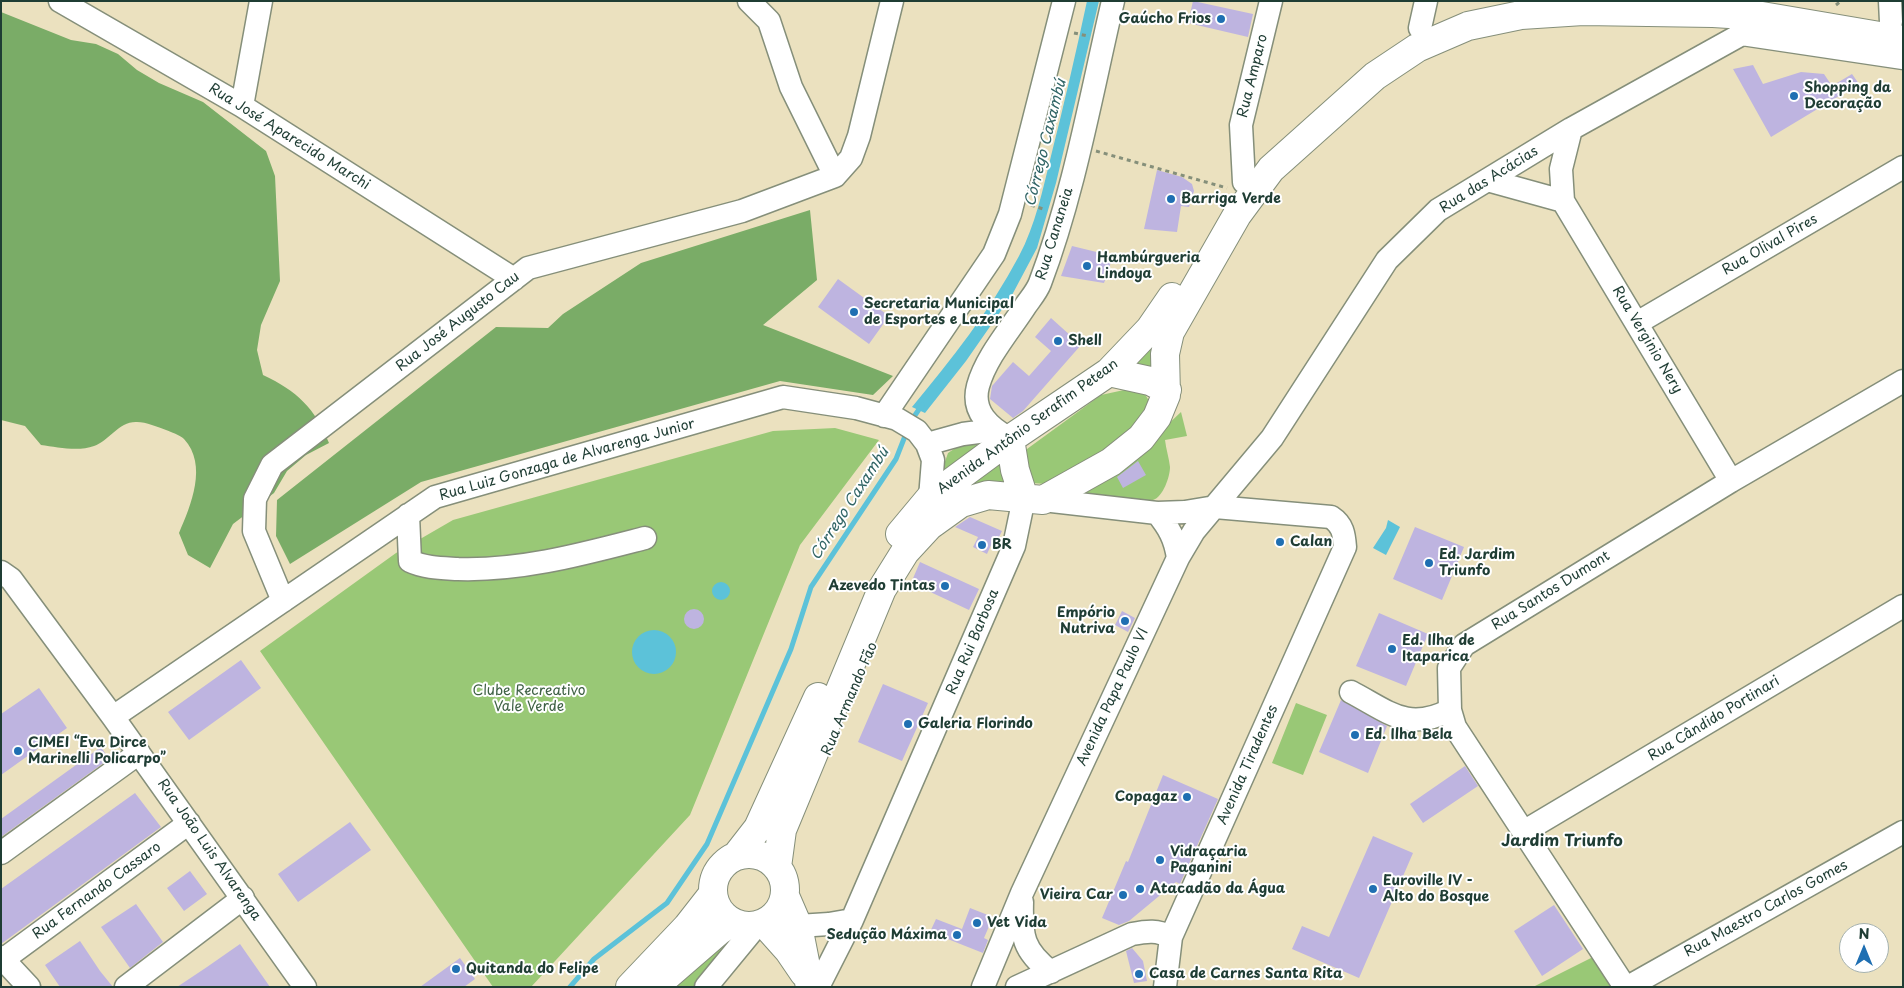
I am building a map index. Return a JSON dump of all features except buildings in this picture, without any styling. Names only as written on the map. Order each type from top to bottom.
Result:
[{"type":"main road","name":"Avenida Antônio Serafim Petean","points":[[737,855],[758,828],[869,585],[892,544],[930,498],[1002,434],[1109,372],[1150,329],[1188,273],[1240,186],[1260,160],[1297,120],[1361,63],[1420,28],[1462,9],[1495,1]]},
{"type":"main road","points":[[1765,1],[1896,22]]},
{"type":"main road","points":[[1002,434],[1015,470],[1034,499],[1111,462],[1141,438],[1157,417],[1167,390],[1165,354],[1170,332],[1237,215],[1271,169],[1375,76],[1418,48],[1468,26],[1522,15],[1583,11],[1741,24],[1896,22]]},
{"type":"main road","points":[[1109,372],[1150,381],[1167,390]]},
{"type":"main road","name":"Avenida Antônio Serafim Petean","points":[[929,526],[949,510],[970,500],[988,495],[1034,499]]},
{"type":"main road","name":"Rua Armando Fão","points":[[782,880],[795,830],[892,597],[929,526]]},
{"type":"main road","points":[[737,855],[759,855],[782,880],[798,926],[812,985],[789,951],[751,923],[717,908],[712,895],[714,878],[719,868],[727,860],[737,855]]},
{"type":"main road","points":[[654,987],[720,930],[774,916],[781,907],[782,880]]},
{"type":"main road","points":[[630,987],[687,927],[712,895]]},
{"type":"street","name":"Rua José Aparecido Marchi","points":[[60,1],[242,106],[514,279]]},
{"type":"street","points":[[242,106],[261,1]]},
{"type":"street","points":[[749,1],[769,21],[791,87],[835,176],[851,158],[859,136],[892,1]]},
{"type":"street","points":[[890,418],[994,254],[1010,214],[1064,1]]},
{"type":"street","name":"Rua Cananeia","points":[[1002,434],[977,406],[978,387],[993,355],[1040,286],[1060,225],[1113,1]]},
{"type":"street","name":"Rua Amparo","points":[[1240,186],[1241,125],[1271,1]]},
{"type":"street","points":[[1420,28],[1426,1]]},
{"type":"street","points":[[1741,24],[1903,58]]},
{"type":"street","name":"Rua das Acácias","points":[[1215,507],[1272,438],[1387,260],[1438,210],[1741,24]]},
{"type":"street","name":"Rua Verginio Nery","points":[[1571,129],[1561,169],[1562,200],[1731,481]]},
{"type":"street","name":"Rua Olival Pires","points":[[1637,323],[1903,167]]},
{"type":"street","name":"Rua José Augusto Cau","points":[[283,601],[254,530],[255,499],[272,465],[528,268],[742,211],[835,176]]},
{"type":"street","points":[[1487,180],[1562,200]]},
{"type":"street","name":"Rua Santos Dumont","points":[[1627,987],[1455,727],[1450,710],[1449,668],[1464,644],[1731,481],[1903,381]]},
{"type":"street","name":"Rua Luiz Gonzaga de Alvarenga Junior","points":[[113,717],[435,497],[783,397],[856,408],[890,418],[922,438]]},
{"type":"street","points":[[930,498],[933,460],[922,438],[963,434],[1002,434]]},
{"type":"street","points":[[1034,499],[1157,513],[1185,512],[1215,507]]},
{"type":"street","name":"Rua Rui Barbosa","points":[[812,985],[852,920],[1034,499]]},
{"type":"street","name":"Avenida Tiradentes","points":[[1165,987],[1171,937],[1345,548],[1340,523],[1331,517],[1215,507]]},
{"type":"street","name":"Avenida Papa Paulo VI","points":[[983,987],[1022,893],[1178,558],[1194,531],[1215,507]]},
{"type":"street","points":[[1157,513],[1170,529],[1175,539],[1178,558]]},
{"type":"street","points":[[408,515],[410,561],[418,565],[445,568],[494,570],[560,559],[645,538]]},
{"type":"street","name":"Rua João Luis Alvarenga","points":[[1,572],[11,579],[139,753],[243,898],[297,984]]},
{"type":"street","name":"Rua Cândido Portinari","points":[[1525,831],[1903,606]]},
{"type":"street","points":[[1351,692],[1406,721],[1437,717],[1450,710]]},
{"type":"street","points":[[1,853],[139,753]]},
{"type":"street","name":"Rua Fernando Cassaro","points":[[3,958],[189,823]]},
{"type":"street","name":"Rua Maestro Carlos Gomes","points":[[1627,987],[1903,832]]},
{"type":"street","name":"Avenida Papa Paulo VI","points":[[1022,893],[1021,918],[1024,942],[1034,959],[1051,972]]},
{"type":"street","points":[[126,987],[243,898]]},
{"type":"street","points":[[798,926],[852,920]]},
{"type":"street","points":[[706,987],[751,923]]},
{"type":"street","points":[[1017,987],[1132,934],[1149,931],[1161,932],[1171,937]]},
{"type":"street","points":[[3,958],[29,987]]},
{"type":"path","points":[[1836,5],[1841,1]]},
{"type":"path","points":[[1079,146],[1240,186]]},
{"type":"green space","points":[[1,12],[71,40],[96,44],[118,54],[137,70],[159,83],[203,102],[266,151],[275,176],[280,281],[261,325],[257,350],[263,375],[286,387],[304,402],[318,420],[329,443],[306,455],[287,471],[274,493],[233,524],[210,568],[188,555],[179,533],[192,498],[196,473],[191,449],[184,439],[173,433],[141,422],[131,423],[119,428],[105,440],[94,446],[68,449],[41,445],[25,426],[1,420]]},
{"type":"green space","points":[[810,210],[817,280],[763,325],[893,376],[873,395],[780,381],[421,482],[290,564],[276,536],[277,500],[496,327],[548,328],[563,314],[641,263]]},
{"type":"green space","points":[[1158,338],[1156,382],[1127,372]]},
{"type":"green space","points":[[1124,390],[1143,391],[1151,404],[1122,443],[1045,484],[1032,483],[1024,459],[1027,449],[1101,395]]},
{"type":"green space","points":[[1181,412],[1187,436],[1165,440],[1170,471],[1165,486],[1157,498],[1137,501],[1078,496],[1143,448]]},
{"type":"green space","name":"Clube Recreativo Vale Verde","points":[[835,428],[879,440],[800,545],[690,815],[531,987],[493,987],[260,651],[396,553],[453,520],[773,431]]},
{"type":"green space","points":[[963,443],[981,445],[938,482],[948,453]]},
{"type":"green space","points":[[1000,457],[1013,487],[950,494]]},
{"type":"green space","points":[[1296,703],[1327,715],[1303,775],[1272,763]]},
{"type":"green space","points":[[743,933],[698,987],[674,987],[728,936]]},
{"type":"green space","points":[[1595,956],[1615,987],[1533,987]]},
{"type":"water","points":[[1087,1],[1099,1],[1056,183],[1037,248],[1012,295],[966,361],[925,413],[912,407],[983,316],[1008,276],[1030,232],[1045,181]]},
{"type":"water","points":[[1388,520],[1400,527],[1386,555],[1373,548],[1386,528]]},
{"type":"water","points":[[717,582],[725,582],[730,587],[728,598],[717,600],[712,595],[712,587]]},
{"type":"water","points":[[654,630],[666,634],[672,640],[676,652],[672,664],[666,670],[654,674],[642,670],[636,664],[632,652],[636,640],[642,634]]},
{"type":"waterway","name":"Córrego Caxambú","points":[[911,421],[922,405]]},
{"type":"waterway","name":"Córrego Caxambú","points":[[570,987],[594,959],[667,903],[707,844],[791,649],[811,587],[896,459],[907,431]]},
{"type":"place","name":"Gaúcho Frios","points":[[1221,19]]},
{"type":"place","name":"Shopping da Decoração","points":[[1794,96]]},
{"type":"place","name":"Barriga Verde","points":[[1171,199]]},
{"type":"place","name":"Hambúrgueria Lindoya","points":[[1087,266]]},
{"type":"place","name":"Secretaria Municipal de Esportes e Lazer","points":[[854,312]]},
{"type":"place","name":"Shell","points":[[1058,341]]},
{"type":"place","name":"Calan","points":[[1280,542]]},
{"type":"place","name":"BR","points":[[982,545]]},
{"type":"place","name":"Ed. Jardim Triunfo","points":[[1429,563]]},
{"type":"place","name":"Azevedo Tintas","points":[[945,586]]},
{"type":"place","name":"Empório Nutriva","points":[[1125,621]]},
{"type":"place","name":"Ed. Ilha de Itaparica","points":[[1392,649]]},
{"type":"place","name":"Galeria Florindo","points":[[908,724]]},
{"type":"place","name":"Ed. Ilha Bela","points":[[1355,735]]},
{"type":"place","name":"CIMEI “Eva Dirce Marinelli Policarpo”","points":[[18,751]]},
{"type":"place","name":"Copagaz","points":[[1187,797]]},
{"type":"place","name":"Vidraçaria Paganini","points":[[1160,860]]},
{"type":"place","name":"Atacadão da Água","points":[[1140,889]]},
{"type":"place","name":"Euroville IV - Alto do Bosque","points":[[1373,889]]},
{"type":"place","name":"Vieira Car","points":[[1123,895]]},
{"type":"place","name":"Vet Vida","points":[[977,923]]},
{"type":"place","name":"Sedução Máxima","points":[[957,935]]},
{"type":"place","name":"Quitanda do Felipe","points":[[456,969]]},
{"type":"place","name":"Casa de Carnes Santa Rita","points":[[1139,974]]},
{"type":"district","name":"Jardim Triunfo","points":[[1562,842]]}]
